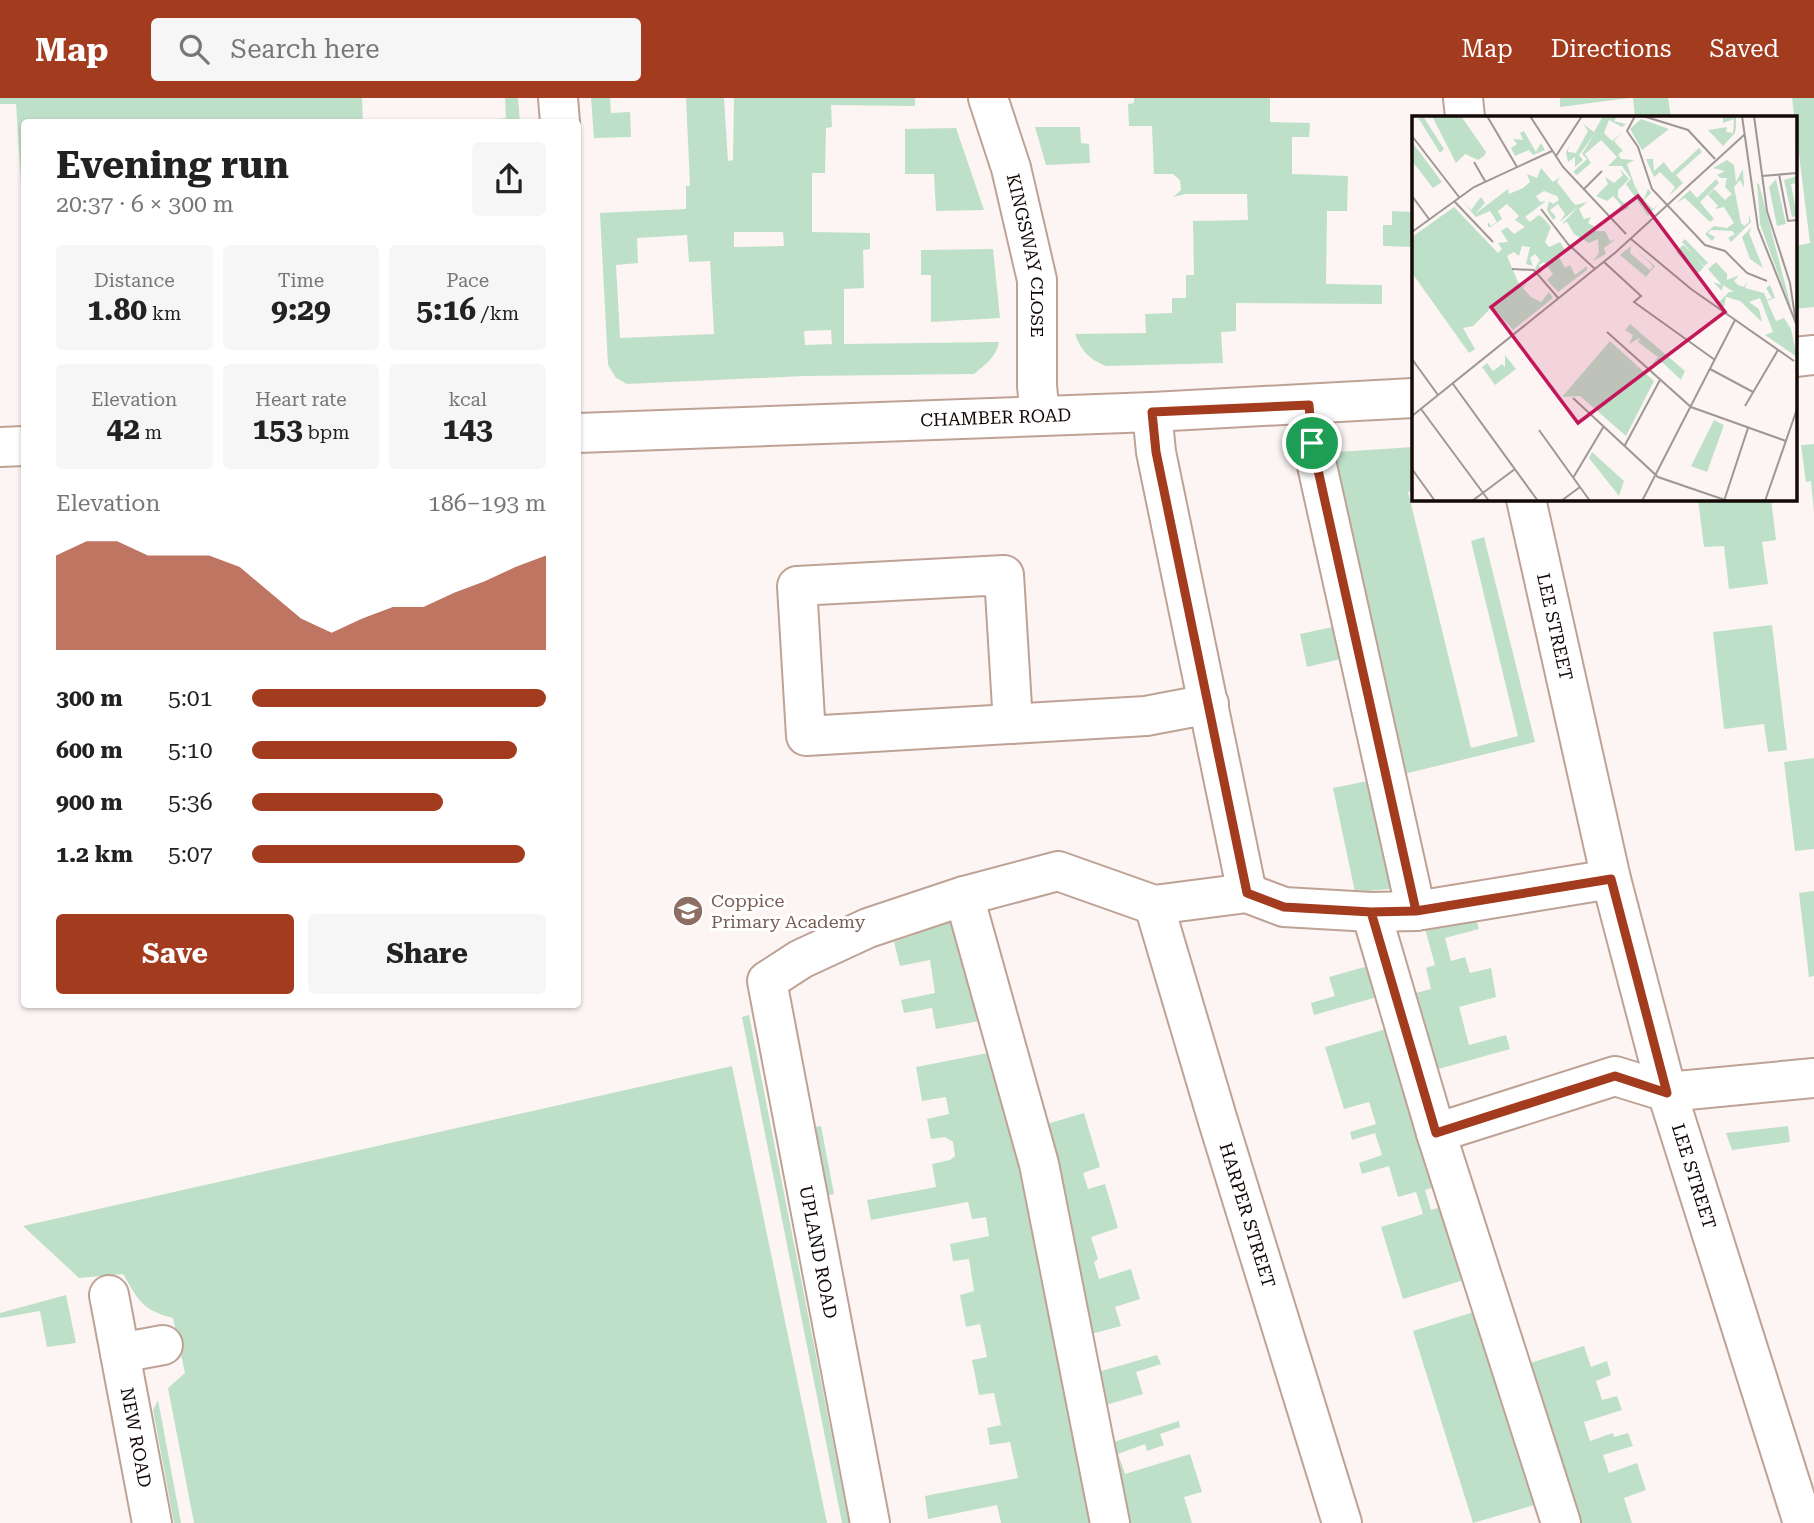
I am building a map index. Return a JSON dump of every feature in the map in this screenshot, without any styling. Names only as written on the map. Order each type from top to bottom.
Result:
[{"type":"street","points":[[558,98],[560,119]]},
{"type":"street","name":"KINGSWAY CLOSE","points":[[988,98],[1011,168],[1037,280],[1037,386],[1040,416]]},
{"type":"street","points":[[1463,98],[1465,116]]},
{"type":"street","name":"CHAMBER ROAD","points":[[581,423],[1040,416],[1412,398]]},
{"type":"street","points":[[1309,405],[1312,443],[1416,911]]},
{"type":"street","points":[[1152,412],[1156,452],[1247,893]]},
{"type":"street","points":[[0,447],[21,446]]},
{"type":"street","name":"LEE STREET","points":[[1526,500],[1611,879],[1667,1093],[1803,1523]]},
{"type":"street","points":[[1013,724],[1004,575],[797,586],[806,736],[1013,724],[1146,716],[1209,704]]},
{"type":"street","points":[[1110,1523],[1039,1164],[964,896],[1058,871],[1154,905],[1247,893],[1284,907],[1371,912],[1416,911],[1611,879]]},
{"type":"street","name":"UPLAND ROAD","points":[[870,1523],[767,981],[800,959],[868,928],[964,896]]},
{"type":"street","name":"HARPER STREET","points":[[1154,905],[1342,1523]]},
{"type":"street","points":[[1371,912],[1436,1133],[1561,1523]]},
{"type":"street","points":[[1436,1133],[1615,1076],[1667,1093],[1814,1078]]},
{"type":"street","name":"NEW ROAD","points":[[109,1295],[152,1523]]},
{"type":"street","points":[[120,1353],[163,1345]]},
{"type":"green space","points":[[0,98],[362,98],[363,119],[21,119],[21,182],[16,104],[0,104]]},
{"type":"green space","points":[[505,98],[518,98],[520,119],[498,119],[506,118]]},
{"type":"green space","points":[[591,98],[610,98],[611,113],[630,112],[631,137],[594,138]]},
{"type":"green space","points":[[686,98],[724,98],[728,161],[733,160],[734,98],[915,98],[915,106],[831,105],[832,127],[826,128],[825,173],[812,173],[812,232],[870,233],[870,249],[863,250],[864,288],[844,289],[844,344],[999,342],[996,352],[974,374],[804,376],[627,384],[616,378],[608,365],[600,213],[686,209],[686,186],[690,186]],"holes":[[[734,232],[783,232],[784,246],[734,247]],[[687,235],[689,262],[710,261],[714,334],[620,338],[616,265],[638,263],[637,238]],[[831,330],[832,344],[805,345],[804,331]]]},
{"type":"green space","points":[[1134,98],[1270,98],[1270,122],[1310,123],[1309,137],[1292,137],[1292,174],[1348,176],[1347,211],[1327,211],[1326,284],[1382,285],[1382,304],[1236,303],[1236,331],[1221,332],[1223,363],[1106,366],[1091,358],[1083,350],[1075,334],[1146,333],[1145,314],[1172,313],[1172,298],[1186,298],[1186,275],[1194,275],[1193,221],[1248,220],[1247,194],[1186,194],[1173,197],[1181,190],[1180,180],[1173,174],[1154,174],[1152,126],[1129,126],[1128,104],[1134,103]]},
{"type":"green space","points":[[1560,98],[1629,98],[1560,107]]},
{"type":"green space","points":[[1633,98],[1668,98],[1671,116],[1635,116]]},
{"type":"green space","points":[[1792,98],[1814,98],[1814,307],[1797,309],[1797,246],[1810,243],[1797,138],[1797,116],[1794,116]]},
{"type":"green space","points":[[1035,127],[1080,127],[1081,143],[1089,144],[1090,163],[1046,165]]},
{"type":"green space","points":[[956,128],[984,210],[936,211],[934,174],[905,174],[905,129]]},
{"type":"green space","points":[[1392,211],[1412,212],[1412,247],[1383,246],[1383,225],[1392,225]]},
{"type":"green space","points":[[993,249],[1000,318],[931,322],[931,275],[921,275],[921,250]]},
{"type":"green space","points":[[1814,444],[1814,512],[1811,481],[1806,482],[1801,445]]},
{"type":"green space","points":[[1412,447],[1412,490],[1408,492],[1471,748],[1518,736],[1471,541],[1484,537],[1535,742],[1400,775],[1322,453]]},
{"type":"green space","points":[[1698,500],[1771,500],[1776,540],[1762,542],[1768,584],[1729,589],[1724,546],[1704,547]]},
{"type":"green space","points":[[1342,625],[1349,657],[1307,667],[1300,634]]},
{"type":"green space","points":[[1772,625],[1787,750],[1768,752],[1764,724],[1724,729],[1713,632]]},
{"type":"green space","points":[[1814,758],[1814,849],[1795,851],[1784,762]]},
{"type":"green space","points":[[1377,779],[1400,888],[1355,892],[1333,788]]},
{"type":"green space","points":[[1814,891],[1814,976],[1809,977],[1799,893]]},
{"type":"green space","points":[[1474,913],[1479,929],[1445,938],[1451,961],[1465,957],[1470,973],[1491,968],[1496,997],[1459,1007],[1469,1045],[1506,1035],[1510,1049],[1435,1070],[1412,994],[1431,989],[1426,968],[1435,965],[1424,925]]},
{"type":"green space","points":[[958,919],[985,1020],[936,1029],[932,1008],[904,1013],[901,1000],[935,993],[930,960],[900,966],[894,942]]},
{"type":"green space","points":[[1375,964],[1384,995],[1314,1015],[1311,1003],[1335,996],[1329,977]]},
{"type":"green space","points":[[749,1015],[849,1523],[842,1523],[742,1017]]},
{"type":"green space","points":[[1393,1027],[1441,1185],[1425,1190],[1431,1210],[1448,1205],[1470,1278],[1403,1299],[1381,1227],[1423,1214],[1416,1192],[1398,1197],[1389,1166],[1362,1174],[1359,1163],[1382,1155],[1375,1133],[1352,1140],[1350,1132],[1376,1124],[1369,1102],[1344,1109],[1325,1047]]},
{"type":"green space","points":[[993,1052],[1098,1523],[1001,1523],[997,1505],[928,1519],[925,1496],[1018,1478],[1010,1442],[990,1445],[987,1428],[1001,1425],[994,1393],[979,1395],[972,1360],[987,1357],[980,1324],[966,1327],[960,1295],[974,1291],[969,1259],[953,1261],[950,1244],[989,1236],[986,1217],[972,1219],[968,1202],[871,1220],[867,1200],[936,1187],[932,1164],[950,1160],[955,1156],[953,1142],[945,1137],[931,1139],[927,1119],[949,1114],[946,1097],[922,1101],[916,1067]]},
{"type":"green space","points":[[732,1066],[827,1523],[194,1523],[168,1388],[185,1373],[173,1318],[154,1312],[142,1303],[123,1274],[79,1278],[23,1226]]},
{"type":"green space","points":[[1084,1113],[1100,1167],[1083,1173],[1088,1189],[1105,1184],[1118,1228],[1091,1237],[1098,1259],[1094,1262],[1099,1279],[1131,1269],[1140,1299],[1115,1307],[1121,1326],[1084,1336],[1040,1126]]},
{"type":"green space","points":[[821,1126],[834,1194],[825,1196],[812,1127]]},
{"type":"green space","points":[[1788,1126],[1790,1142],[1732,1150],[1726,1133]]},
{"type":"green space","points":[[66,1295],[76,1343],[47,1347],[40,1311],[0,1318],[0,1313]]},
{"type":"green space","points":[[1480,1310],[1541,1503],[1473,1523],[1413,1331]]},
{"type":"green space","points":[[1584,1346],[1591,1367],[1607,1361],[1611,1375],[1596,1381],[1602,1400],[1617,1396],[1622,1410],[1584,1422],[1590,1441],[1613,1433],[1614,1437],[1628,1433],[1633,1446],[1603,1455],[1609,1473],[1637,1463],[1646,1490],[1624,1498],[1632,1523],[1574,1523],[1524,1365]]},
{"type":"green space","points":[[1157,1355],[1161,1364],[1136,1372],[1143,1394],[1099,1407],[1091,1374]]},
{"type":"green space","points":[[158,1400],[181,1523],[174,1523],[153,1410]]},
{"type":"green space","points":[[1179,1421],[1180,1427],[1160,1434],[1164,1445],[1147,1451],[1145,1444],[1118,1454],[1125,1474],[1190,1454],[1202,1492],[1184,1497],[1192,1523],[1122,1523],[1107,1444]]},
{"type":"place","name":"Coppice Primary Academy","points":[[688,911]]},
{"type":"route","points":[[1312,443],[1309,405],[1152,412],[1154,443],[1247,893],[1284,907],[1371,912],[1416,911],[1611,879],[1667,1093],[1615,1076],[1436,1133],[1371,912],[1416,911],[1312,443]]}]
